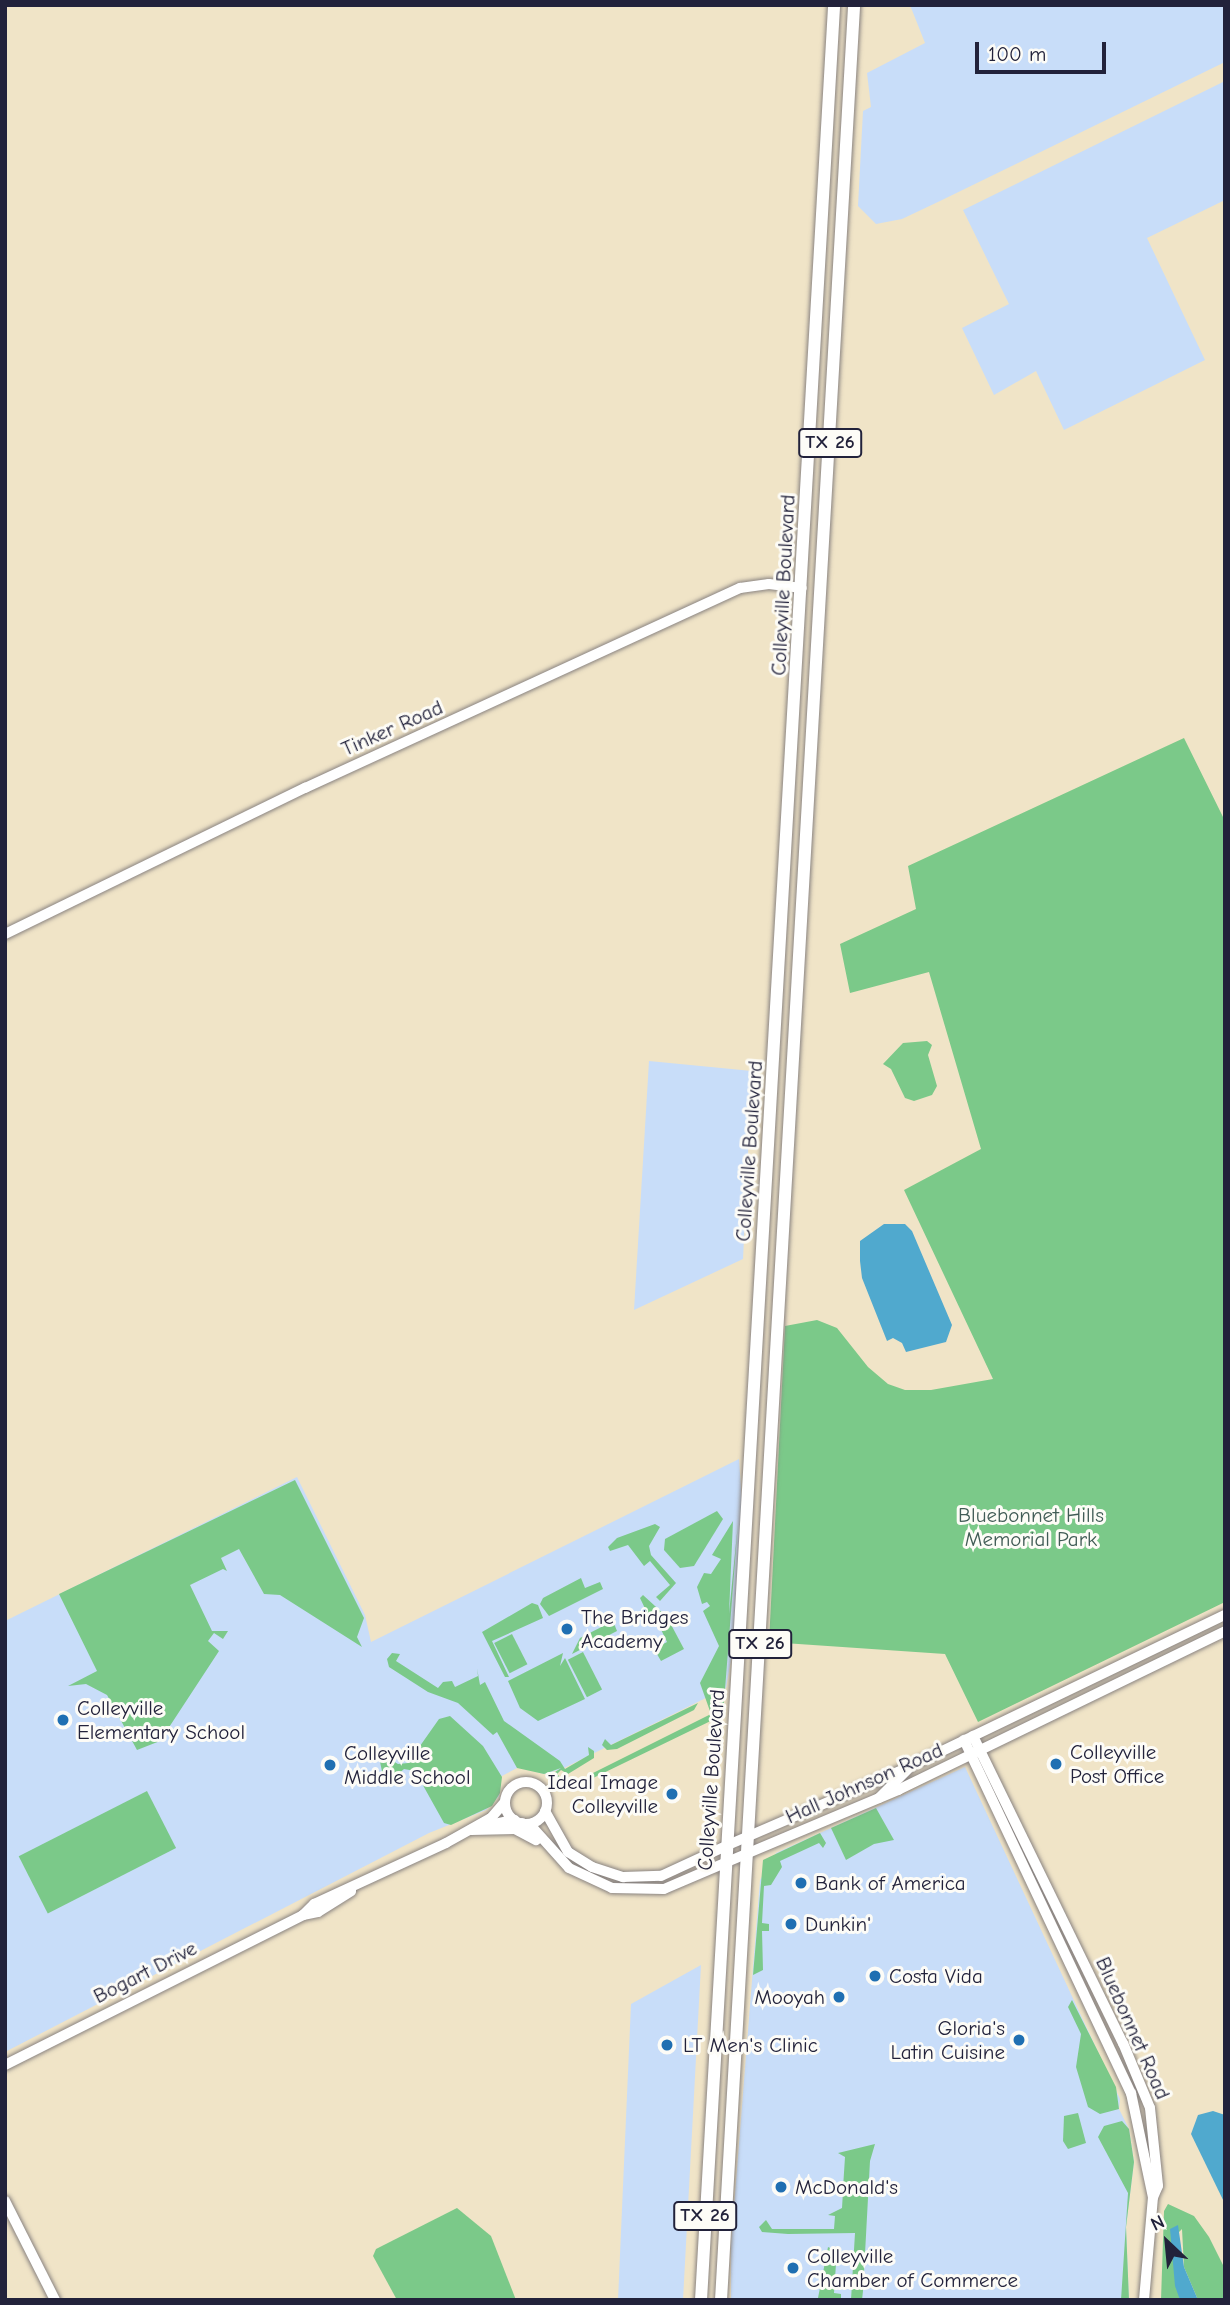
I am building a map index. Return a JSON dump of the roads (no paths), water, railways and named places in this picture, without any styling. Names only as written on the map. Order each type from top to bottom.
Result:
[{"type":"main road","name":"Colleyville Boulevard","points":[[701,2300],[834,5]]},
{"type":"main road","name":"Colleyville Boulevard","points":[[721,2300],[807,855],[854,5]]},
{"type":"main road","name":"Tinker Road","points":[[5,934],[298,791],[740,588],[769,584],[802,588]]},
{"type":"main road","points":[[786,857],[807,855]]},
{"type":"main road","points":[[754,1384],[776,1385]]},
{"type":"main road","name":"Hall Johnson Road","points":[[728,1845],[911,1766],[1225,1615]]},
{"type":"main road","name":"Hall Johnson Road","points":[[726,1862],[879,1798],[1225,1631]]},
{"type":"main road","points":[[879,1798],[911,1766]]},
{"type":"street","name":"Bluebonnet Road","points":[[968,1738],[1028,1879],[1135,2107],[1153,2197]]},
{"type":"street","name":"Bluebonnet Road","points":[[975,1753],[1041,1875],[1150,2108],[1158,2175],[1153,2197]]},
{"type":"street","points":[[532,1783],[545,1793],[545,1811],[538,1820],[518,1822],[505,1802],[514,1786],[532,1783]]},
{"type":"street","name":"Bogart Drive","points":[[5,2065],[303,1914],[318,1912],[353,1889],[471,1830],[505,1802]]},
{"type":"street","name":"Hall Johnson Road","points":[[545,1811],[559,1841],[577,1858],[603,1872],[634,1879],[661,1876],[728,1845]]},
{"type":"street","name":"Hall Johnson Road","points":[[518,1822],[534,1829],[547,1849],[569,1868],[594,1882],[627,1890],[663,1889],[726,1862]]},
{"type":"street","name":"Bogart Drive","points":[[471,1830],[518,1822]]},
{"type":"street","points":[[471,1830],[515,1829],[547,1849]]},
{"type":"street","points":[[569,1868],[577,1858]]},
{"type":"street","points":[[1028,1879],[1041,1875]]},
{"type":"street","points":[[627,1890],[634,1879]]},
{"type":"street","points":[[1079,1988],[1091,1983]]},
{"type":"street","points":[[1135,2107],[1150,2108]]},
{"type":"street","points":[[1144,2300],[1153,2197]]},
{"type":"street","points":[[5,2201],[55,2300]]},
{"type":"water","points":[[884,1224],[905,1224],[912,1231],[952,1325],[946,1342],[906,1352],[902,1343],[893,1338],[887,1341],[862,1278],[860,1261],[860,1241]]},
{"type":"water","points":[[1213,2111],[1225,2115],[1225,2204],[1191,2134],[1198,2115]]},
{"type":"water","points":[[1178,2225],[1184,2267],[1198,2300],[1180,2300],[1175,2286],[1170,2229]]},
{"type":"place","name":"The Bridges Academy","points":[[567,1629]]},
{"type":"place","name":"Colleyville Elementary School","points":[[63,1720]]},
{"type":"place","name":"Colleyville Post Office","points":[[1056,1764]]},
{"type":"place","name":"Colleyville Middle School","points":[[330,1765]]},
{"type":"place","name":"Ideal Image Colleyville","points":[[672,1794]]},
{"type":"place","name":"Bank of America","points":[[801,1883]]},
{"type":"place","name":"Dunkin'","points":[[791,1924]]},
{"type":"place","name":"Costa Vida","points":[[875,1976]]},
{"type":"place","name":"Mooyah","points":[[839,1997]]},
{"type":"place","name":"Gloria's Latin Cuisine","points":[[1019,2040]]},
{"type":"place","name":"LT Men's Clinic","points":[[667,2045]]},
{"type":"place","name":"McDonald's","points":[[781,2187]]},
{"type":"place","name":"Colleyville Chamber of Commerce","points":[[793,2268]]},
{"type":"park label","name":"Bluebonnet Hills Memorial Park","points":[[1031,1527]]}]
